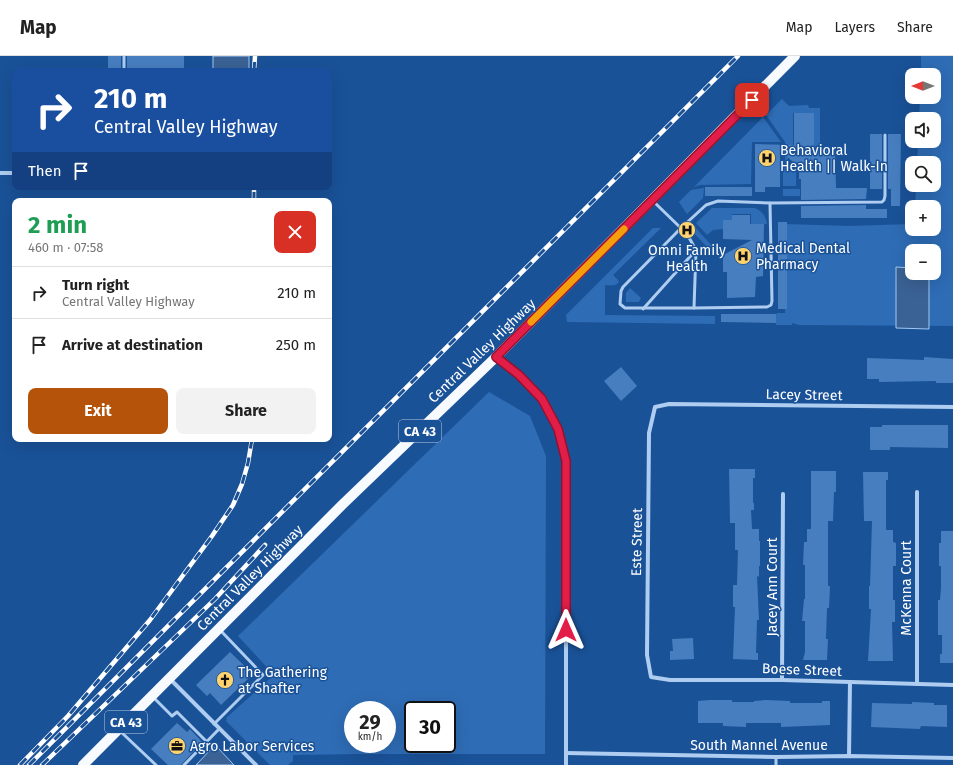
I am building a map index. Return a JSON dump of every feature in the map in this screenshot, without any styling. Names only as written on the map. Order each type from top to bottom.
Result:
[{"type":"main road","name":"Central Valley Highway","points":[[83,765],[343,504],[496,357],[795,56]]},
{"type":"street","points":[[0,174],[12,173]]},
{"type":"street","points":[[496,357],[519,375],[542,399],[558,429],[566,461],[566,765]]},
{"type":"street","name":"Lacey Street","points":[[655,407],[669,404],[953,407]]},
{"type":"street","name":"Este Street","points":[[651,677],[647,655],[649,433],[655,407]]},
{"type":"street","name":"McKenna Court","points":[[916,684],[917,492]]},
{"type":"street","name":"Jacey Ann Court","points":[[782,680],[783,494]]},
{"type":"street","name":"Boese Street","points":[[651,677],[670,680],[782,680],[953,685]]},
{"type":"street","points":[[169,679],[256,765]]},
{"type":"street","points":[[849,756],[850,682]]},
{"type":"street","name":"South Mannel Avenue","points":[[566,753],[776,757],[849,756],[953,758]]},
{"type":"lane","points":[[124,56],[124,68]]},
{"type":"lane","points":[[770,203],[772,301],[770,305],[763,308],[624,308],[622,306],[620,300],[623,287],[680,228],[706,205],[713,202],[882,202],[885,196],[885,135]]},
{"type":"lane","points":[[653,200],[680,228],[691,241],[696,250],[694,308]]},
{"type":"lane","points":[[643,308],[696,250]]},
{"type":"lane","points":[[214,724],[263,675],[219,629]]},
{"type":"lane","points":[[152,696],[172,716],[177,712],[207,742]]},
{"type":"lane","points":[[184,765],[219,729]]},
{"type":"lane","points":[[118,730],[156,765]]},
{"type":"lane","points":[[776,757],[776,765]]},
{"type":"shaded area","points":[[213,56],[249,56],[249,68],[213,68]]},
{"type":"shaded area","points":[[921,56],[953,56],[953,326],[799,325],[792,323],[792,325],[776,325],[777,313],[785,313],[785,224],[849,226],[905,224],[905,236],[941,236],[941,200],[915,200],[916,192],[941,192],[941,156],[917,156],[918,148],[941,148],[941,112],[919,112],[920,104],[941,104],[941,68],[921,68]]},
{"type":"shaded area","points":[[782,99],[789,106],[808,105],[809,108],[820,108],[820,151],[814,151],[814,113],[793,113],[793,151],[788,151],[788,164],[785,164],[785,142],[766,115]]},
{"type":"shaded area","points":[[763,117],[781,142],[752,142],[751,184],[700,185],[694,187]]},
{"type":"shaded area","points":[[783,167],[796,167],[796,186],[783,186]]},
{"type":"shaded area","points":[[704,188],[703,198],[687,214],[679,202],[691,190]]},
{"type":"shaded area","points":[[783,189],[800,189],[800,196],[783,196]]},
{"type":"shaded area","points":[[712,208],[755,208],[763,214],[767,224],[751,224],[751,214],[732,214],[732,220],[723,220],[723,229],[713,230],[707,235],[696,223]]},
{"type":"shaded area","points":[[693,225],[713,247],[713,254],[706,254],[706,246],[691,230]]},
{"type":"shaded area","points":[[653,228],[661,228],[613,275],[619,281],[618,283],[613,285],[605,285],[605,315],[715,316],[715,324],[567,322],[566,315]]},
{"type":"shaded area","points":[[896,267],[905,268],[905,280],[929,280],[929,329],[896,328]]},
{"type":"shaded area","points":[[630,288],[641,298],[639,302],[626,302],[626,293]]},
{"type":"shaded area","points":[[489,392],[530,416],[546,456],[545,754],[293,755],[293,761],[288,765],[270,765],[226,721],[226,718],[274,675],[238,636]]},
{"type":"shaded area","points":[[213,747],[218,748],[234,765],[196,765]]},
{"type":"building","points":[[108,56],[121,56],[121,68],[108,68]]},
{"type":"building","points":[[127,56],[184,56],[184,68],[127,68]]},
{"type":"building","points":[[794,113],[814,113],[814,148],[835,148],[836,188],[867,188],[866,199],[801,200],[799,165],[793,162],[780,150],[780,187],[765,187],[765,192],[755,192],[755,144],[794,145]]},
{"type":"building","points":[[870,134],[882,134],[882,189],[870,189]]},
{"type":"building","points":[[888,134],[901,134],[900,206],[891,206],[891,189],[888,189]]},
{"type":"building","points":[[705,187],[752,187],[752,196],[705,196]]},
{"type":"building","points":[[866,205],[866,209],[887,209],[887,218],[801,218],[801,206]]},
{"type":"building","name":"Medical Dental Pharmacy","points":[[732,215],[750,215],[750,224],[764,224],[763,276],[756,277],[755,297],[727,298],[727,272],[723,272],[723,255],[752,240],[723,239],[723,220],[732,220]]},
{"type":"building","points":[[778,222],[787,222],[787,309],[778,309]]},
{"type":"building","points":[[721,314],[776,314],[776,323],[721,322]]},
{"type":"building","points":[[924,357],[953,359],[953,383],[936,383],[936,381],[879,382],[879,379],[867,379],[867,358],[924,360]]},
{"type":"building","points":[[621,367],[637,386],[621,401],[604,381]]},
{"type":"building","points":[[882,425],[948,425],[948,448],[890,447],[890,450],[870,450],[870,427],[882,427]]},
{"type":"building","points":[[729,469],[755,469],[755,478],[753,478],[754,510],[751,510],[752,529],[759,529],[760,541],[759,577],[757,576],[759,620],[757,620],[756,653],[758,653],[758,660],[733,659],[735,607],[733,607],[733,585],[737,585],[738,550],[735,550],[735,523],[730,523]]},
{"type":"building","points":[[811,471],[836,471],[836,492],[834,492],[833,521],[828,521],[828,586],[830,586],[829,608],[827,608],[827,660],[803,660],[805,652],[805,621],[802,621],[805,599],[805,565],[803,565],[804,542],[807,542],[807,529],[811,529]]},
{"type":"building","points":[[863,472],[888,472],[888,480],[886,480],[886,530],[893,530],[893,542],[896,543],[896,566],[893,566],[893,600],[895,600],[895,622],[892,622],[893,661],[868,661],[871,609],[869,609],[869,586],[872,521],[864,521]]},
{"type":"building","points":[[941,531],[953,531],[953,663],[940,663],[940,654],[942,654],[942,635],[938,635],[938,600],[940,600],[941,587],[939,543],[941,543]]},
{"type":"building","points":[[693,638],[694,659],[670,660],[670,651],[673,651],[672,639]]},
{"type":"building","name":"The Gathering at Shafter","points":[[230,652],[253,674],[221,705],[210,693],[207,696],[196,685]]},
{"type":"building","points":[[766,700],[790,701],[790,703],[822,703],[822,701],[830,701],[830,725],[781,727],[781,723],[746,723],[746,727],[723,726],[723,723],[698,723],[698,701],[754,702]]},
{"type":"building","points":[[912,702],[947,705],[947,727],[921,726],[920,729],[871,727],[872,703],[912,704]]},
{"type":"building","name":"Agro Labor Services","points":[[177,723],[187,732],[190,729],[202,742],[181,765],[168,765],[151,749]]},
{"type":"railway","points":[[254,68],[255,56]]},
{"type":"railway","points":[[29,765],[738,56]]},
{"type":"railway","points":[[254,190],[254,198]]},
{"type":"railway","points":[[20,765],[68,716],[150,620],[212,536],[233,505],[242,484],[248,463],[252,442]]},
{"type":"railway","points":[[42,765],[215,599],[265,545]]},
{"type":"slow traffic","points":[[531,322],[624,229]]},
{"type":"place","name":"Behavioral Health || Walk-In","points":[[767,158]]},
{"type":"place","name":"Omni Family Health","points":[[687,230]]},
{"type":"place","name":"Medical Dental Pharmacy","points":[[743,256]]},
{"type":"place","name":"The Gathering at Shafter","points":[[225,680]]},
{"type":"place","name":"Agro Labor Services","points":[[177,746]]},
{"type":"route","points":[[566,630],[566,461],[558,429],[542,399],[519,375],[496,357],[752,100]]}]
